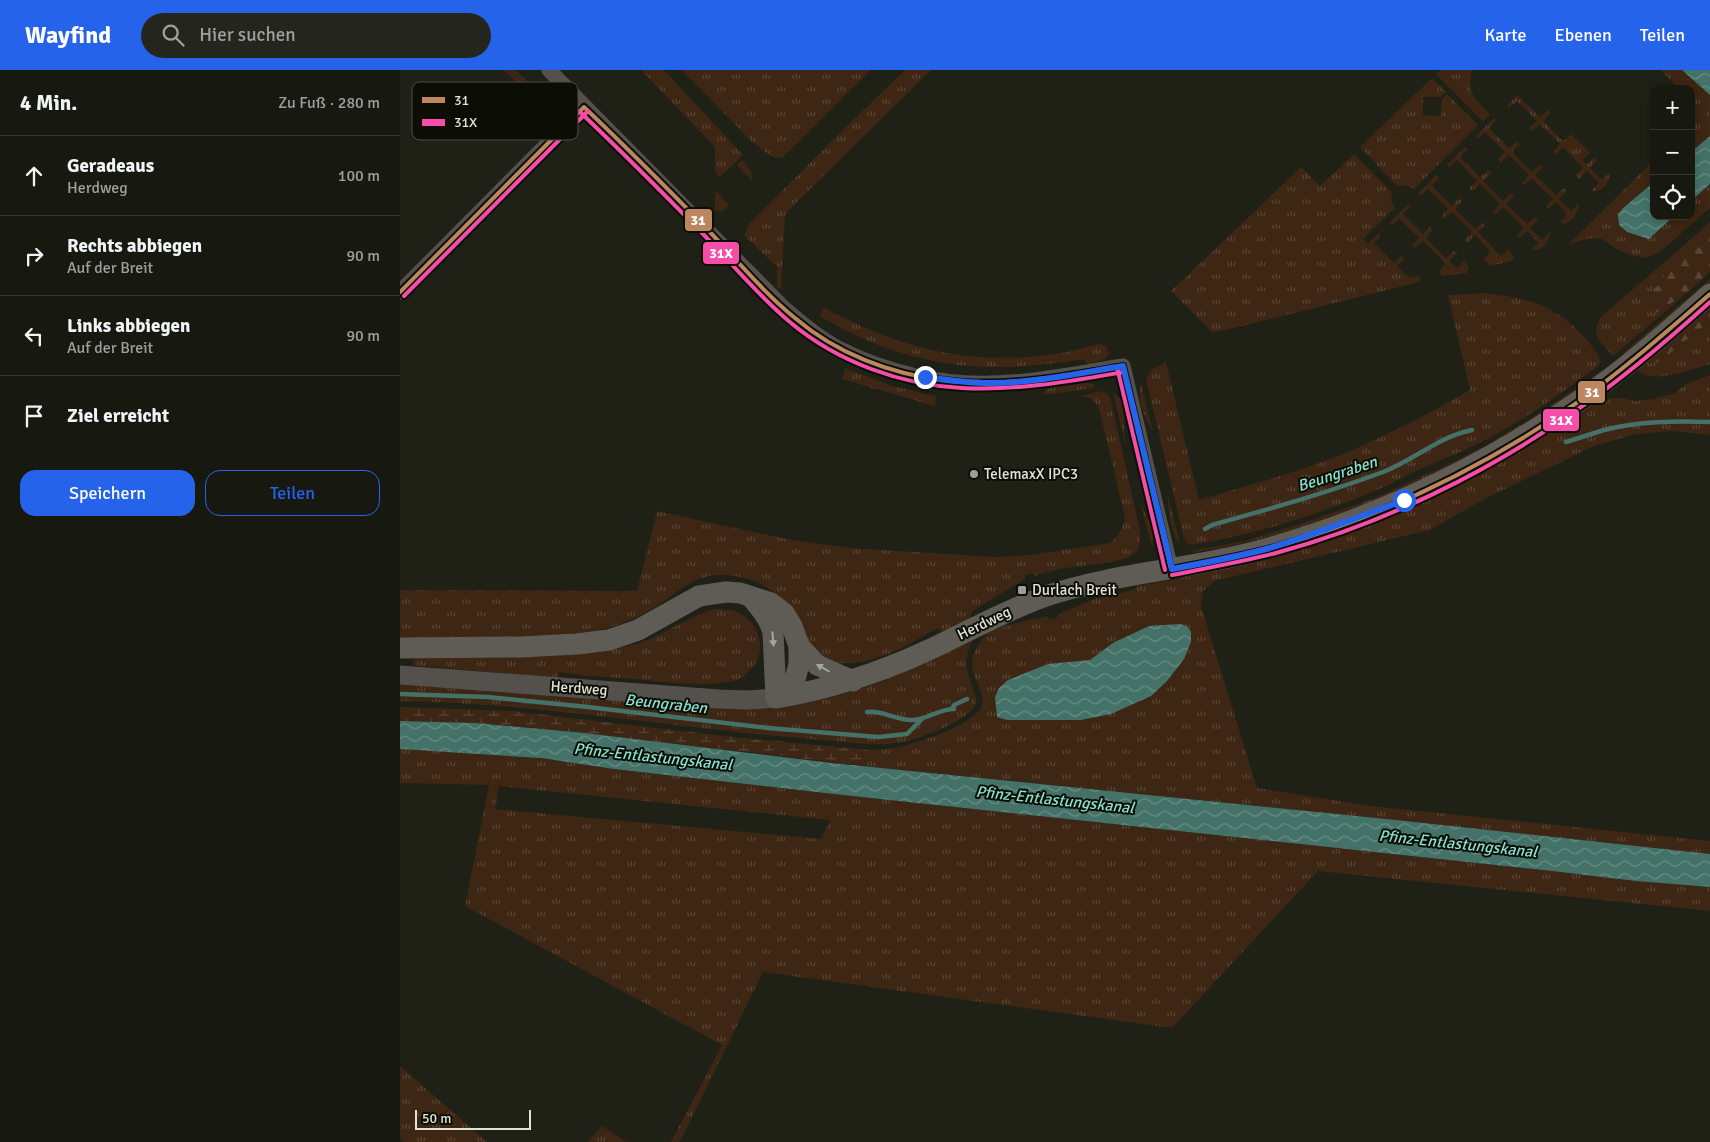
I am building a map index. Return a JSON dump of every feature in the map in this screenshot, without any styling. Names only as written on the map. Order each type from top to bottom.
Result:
[{"type":"main road","name":"Herdweg","points":[[783,696],[853,681],[931,649],[1007,611],[1047,596],[1106,580],[1231,558],[1311,535],[1404,500],[1493,454],[1574,405],[1647,349],[1710,294]]},
{"type":"main road","points":[[400,648],[578,644],[610,640],[638,630],[699,596],[726,592],[740,593],[771,603],[784,613],[792,626],[799,646],[800,664],[783,696]]},
{"type":"main road","points":[[751,597],[765,613],[773,632],[783,696]]},
{"type":"main road","points":[[799,646],[817,665],[853,681]]},
{"type":"street","points":[[549,70],[560,82]]},
{"type":"street","points":[[578,101],[706,227],[782,306],[809,329],[839,348],[882,366],[925,377],[960,382],[1027,381],[1123,366],[1172,569]]},
{"type":"street","points":[[578,113],[584,107]]},
{"type":"street","points":[[400,292],[551,140]]},
{"type":"street","name":"Herdweg","points":[[400,674],[748,700],[783,696]]},
{"type":"green space","points":[[504,70],[516,70],[527,82],[516,82]]},
{"type":"green space","points":[[641,70],[664,70],[743,155],[720,177],[715,171],[715,147]]},
{"type":"green space","points":[[682,70],[871,70],[783,157],[777,158],[771,156],[752,142]]},
{"type":"green space","points":[[905,70],[931,70],[785,216],[781,289],[777,286],[777,267],[744,235],[749,224]]},
{"type":"green space","points":[[1440,70],[1472,70],[1470,85],[1473,95],[1490,114],[1483,121],[1436,74]]},
{"type":"green space","points":[[1661,70],[1682,70],[1710,95],[1710,136],[1695,149],[1695,85],[1675,85]]},
{"type":"green space","points":[[1432,78],[1446,92],[1440,97],[1423,97],[1423,115],[1441,116],[1442,99],[1447,94],[1478,125],[1414,189],[1406,185],[1398,187],[1360,147]]},
{"type":"green space","points":[[1517,95],[1540,117],[1548,110],[1551,113],[1543,121],[1563,141],[1571,134],[1590,153],[1582,160],[1587,164],[1595,157],[1597,160],[1590,168],[1602,180],[1610,172],[1609,180],[1602,189],[1591,191],[1599,183],[1587,171],[1579,179],[1576,175],[1583,168],[1563,147],[1555,155],[1553,152],[1560,144],[1540,124],[1532,131],[1529,128],[1537,121],[1517,101],[1509,108],[1507,106]]},
{"type":"green space","points":[[1494,118],[1496,120],[1489,128],[1509,148],[1517,141],[1520,144],[1512,152],[1532,172],[1540,165],[1543,167],[1535,175],[1556,195],[1564,188],[1567,191],[1559,199],[1571,211],[1579,203],[1576,213],[1570,221],[1564,224],[1560,222],[1567,214],[1556,202],[1548,209],[1546,207],[1553,199],[1532,179],[1524,185],[1522,183],[1529,175],[1509,155],[1501,162],[1498,159],[1505,152],[1485,132],[1478,139],[1476,136]]},
{"type":"green space","points":[[1465,147],[1468,149],[1460,157],[1480,177],[1488,170],[1491,173],[1483,181],[1503,201],[1511,193],[1514,196],[1506,204],[1527,224],[1535,217],[1538,220],[1530,228],[1542,240],[1550,232],[1547,243],[1542,248],[1531,250],[1539,243],[1527,231],[1519,238],[1517,235],[1524,228],[1503,207],[1496,214],[1493,212],[1500,204],[1480,184],[1472,191],[1469,188],[1477,181],[1457,160],[1449,168],[1447,165]]},
{"type":"green space","points":[[1354,154],[1392,192],[1391,201],[1395,208],[1363,239],[1368,244],[1379,233],[1381,235],[1374,243],[1394,263],[1402,256],[1405,259],[1397,266],[1409,278],[1421,275],[1419,282],[1213,333],[1171,291],[1301,167],[1320,186]]},
{"type":"green space","points":[[742,160],[751,171],[753,182],[737,165]]},
{"type":"green space","points":[[1650,164],[1650,185],[1623,208],[1649,239],[1670,220],[1695,220],[1695,197],[1710,184],[1710,208],[1661,251],[1647,258],[1620,251],[1600,238],[1569,244]]},
{"type":"green space","points":[[1436,175],[1439,178],[1432,186],[1452,206],[1459,198],[1462,201],[1455,209],[1475,229],[1483,222],[1485,225],[1478,232],[1501,256],[1509,249],[1514,258],[1512,261],[1490,266],[1483,259],[1491,252],[1475,235],[1467,243],[1464,240],[1472,232],[1452,212],[1444,219],[1441,217],[1448,209],[1428,189],[1421,196],[1418,194]]},
{"type":"green space","points":[[715,190],[729,205],[718,212],[715,209]]},
{"type":"green space","points":[[1408,204],[1410,206],[1403,214],[1423,234],[1430,227],[1433,230],[1426,238],[1446,258],[1454,251],[1457,253],[1449,261],[1457,268],[1464,261],[1469,268],[1467,273],[1443,276],[1438,272],[1446,264],[1423,241],[1415,248],[1412,245],[1419,238],[1399,218],[1392,225],[1389,223]]},
{"type":"green space","points":[[1710,222],[1710,272],[1687,293],[1656,313],[1650,310],[1647,299],[1659,284],[1681,248]]},
{"type":"green space","points":[[1681,248],[1659,284],[1647,299],[1657,313],[1687,293],[1613,356],[1600,342],[1596,333],[1598,322],[1602,316]]},
{"type":"green space","points":[[1710,279],[1710,283],[1623,355],[1625,351]]},
{"type":"green space","points":[[1484,293],[1528,301],[1553,311],[1576,328],[1587,340],[1597,354],[1600,363],[1550,401],[1500,432],[1377,490],[1332,508],[1286,523],[1216,541],[1188,544],[1184,538],[1146,379],[1152,369],[1166,362],[1199,500],[1293,472],[1348,452],[1410,423],[1470,390],[1448,295]]},
{"type":"green space","points":[[1710,304],[1710,321],[1660,361],[1652,364],[1645,360]]},
{"type":"green space","points":[[824,308],[908,344],[964,356],[993,358],[1023,357],[1062,353],[1101,344],[1106,346],[1109,353],[1105,359],[1088,364],[1083,359],[1030,366],[981,367],[957,365],[907,355],[881,346],[819,316]]},
{"type":"green space","points":[[1710,321],[1710,364],[1663,376],[1654,377],[1639,372],[1639,368],[1645,360],[1660,361]]},
{"type":"green space","points":[[845,368],[892,386],[936,396],[935,406],[842,379]]},
{"type":"green space","points":[[1600,372],[1601,374],[1556,406],[1460,462],[1410,487],[1358,508],[1305,526],[1252,541],[1197,552],[1190,551],[1245,541],[1300,524],[1388,492],[1485,446],[1535,416]]},
{"type":"green space","points":[[1710,375],[1710,435],[1672,431],[1636,434],[1594,446],[1488,497],[1430,530],[1214,581],[1203,591],[1201,606],[1257,788],[1371,806],[1710,841],[1710,854],[865,766],[868,750],[895,748],[930,738],[969,720],[978,712],[983,701],[973,672],[972,660],[978,645],[992,630],[1048,616],[1049,620],[1058,617],[1058,614],[1097,598],[1136,589],[1136,586],[1178,579],[1250,562],[1598,399],[1621,398],[1635,401],[1653,399],[1675,393],[1686,384]]},
{"type":"green space","points":[[1084,383],[1094,384],[1093,388],[1043,395],[1049,388]]},
{"type":"green space","points":[[1141,384],[1153,432],[1140,403]]},
{"type":"green space","points":[[1099,391],[1107,393],[1110,397],[1140,530],[1138,550],[1130,556],[1113,562],[1065,568],[1034,576],[1033,573],[1025,575],[1025,579],[971,612],[971,618],[943,633],[938,628],[896,651],[868,661],[837,663],[820,660],[774,593],[753,581],[727,575],[713,575],[701,578],[690,583],[636,618],[588,633],[568,636],[400,639],[400,590],[637,591],[657,511],[791,540],[850,548],[995,557],[1031,555],[1110,543],[1120,532],[1125,517],[1099,409],[1092,400],[1081,396]]},
{"type":"green space","points":[[1113,392],[1122,401],[1125,443]]},
{"type":"green space","points":[[1167,493],[1179,539],[1179,544],[1171,525]]},
{"type":"green space","points":[[1140,502],[1154,532],[1152,547]]},
{"type":"green space","points":[[714,609],[732,610],[745,616],[756,629],[759,637],[760,653],[757,661],[747,673],[737,680],[714,684],[686,684],[559,672],[557,678],[413,665],[414,655],[598,651],[619,648],[647,640]]},
{"type":"green space","points":[[974,639],[967,654],[968,675],[976,699],[973,708],[958,721],[925,736],[892,744],[866,744],[768,735],[517,708],[400,701],[400,682],[714,708],[746,709],[793,706],[837,696],[878,683]]},
{"type":"green space","points":[[400,707],[512,711],[733,737],[868,750],[865,766],[585,733],[475,723],[400,721]]},
{"type":"green space","points":[[412,748],[541,758],[614,769],[843,795],[1636,881],[1710,887],[1710,911],[1318,871],[1172,1028],[763,972],[684,1134],[679,1142],[671,1142],[722,1045],[465,906],[489,785],[400,783],[400,749]],"holes":[[[499,786],[830,820],[821,839],[495,809]]]},
{"type":"green space","points":[[400,1066],[487,1142],[404,1142],[400,1138]]},
{"type":"green space","points":[[602,1126],[626,1142],[588,1142]]},
{"type":"water","points":[[1682,70],[1710,70],[1710,95]]},
{"type":"water","points":[[1710,136],[1710,184],[1695,197],[1695,175],[1695,149]]},
{"type":"water","points":[[1650,185],[1650,220],[1670,220],[1649,239],[1627,232],[1619,225],[1618,215],[1623,208]]},
{"type":"water","points":[[1180,624],[1187,626],[1191,632],[1191,642],[1184,659],[1167,681],[1151,696],[1111,714],[1081,720],[1007,720],[997,717],[995,697],[999,688],[1008,680],[1048,664],[1090,660],[1113,643],[1149,626]]},
{"type":"water","name":"Pfinz-Entlastungskanal","points":[[400,721],[475,723],[585,733],[832,763],[1710,854],[1710,887],[1636,881],[843,795],[614,769],[541,758],[400,749]]},
{"type":"waterway","name":"Beungraben","points":[[1566,442],[1604,430],[1644,423],[1710,422]]},
{"type":"waterway","name":"Beungraben","points":[[1205,529],[1212,525],[1362,480],[1394,467],[1449,437],[1472,430]]},
{"type":"waterway","name":"Beungraben","points":[[400,694],[488,697],[768,728],[878,737],[907,734],[923,718]]},
{"type":"waterway","points":[[952,709],[954,705],[967,699]]},
{"type":"waterway","name":"Beungraben","points":[[867,712],[913,720],[954,709]]},
{"type":"transit line","name":"31","points":[[584,107],[795,318],[828,342],[864,360],[903,373],[923,377],[988,383],[1033,380],[1123,366]]},
{"type":"transit line","name":"31","points":[[578,113],[584,107]]},
{"type":"transit line","name":"31X","points":[[578,121],[588,111]]},
{"type":"transit line","name":"31X","points":[[580,112],[671,201],[779,313],[809,337],[850,360],[871,369],[916,382],[939,386],[983,389],[1023,387],[1124,372]]},
{"type":"transit line","name":"31","points":[[400,292],[551,140]]},
{"type":"transit line","name":"31X","points":[[404,296],[559,140]]},
{"type":"transit line","name":"31","points":[[1171,569],[1275,547],[1315,535],[1354,521],[1431,488],[1505,449],[1575,404],[1644,351],[1710,294]]},
{"type":"transit line","name":"31X","points":[[1172,575],[1276,553],[1316,541],[1395,512],[1471,475],[1543,432],[1613,384],[1710,302]]},
{"type":"transit line","name":"31","points":[[1123,366],[1171,569]]},
{"type":"transit line","name":"31X","points":[[1117,367],[1165,570]]},
{"type":"place","name":"TelemaxX IPC3","points":[[974,474]]},
{"type":"place","name":"Durlach Breit","points":[[1022,590]]},
{"type":"route","points":[[925,377],[960,382],[1027,381],[1123,366],[1172,569],[1231,558],[1269,548],[1311,535],[1404,500]]}]
